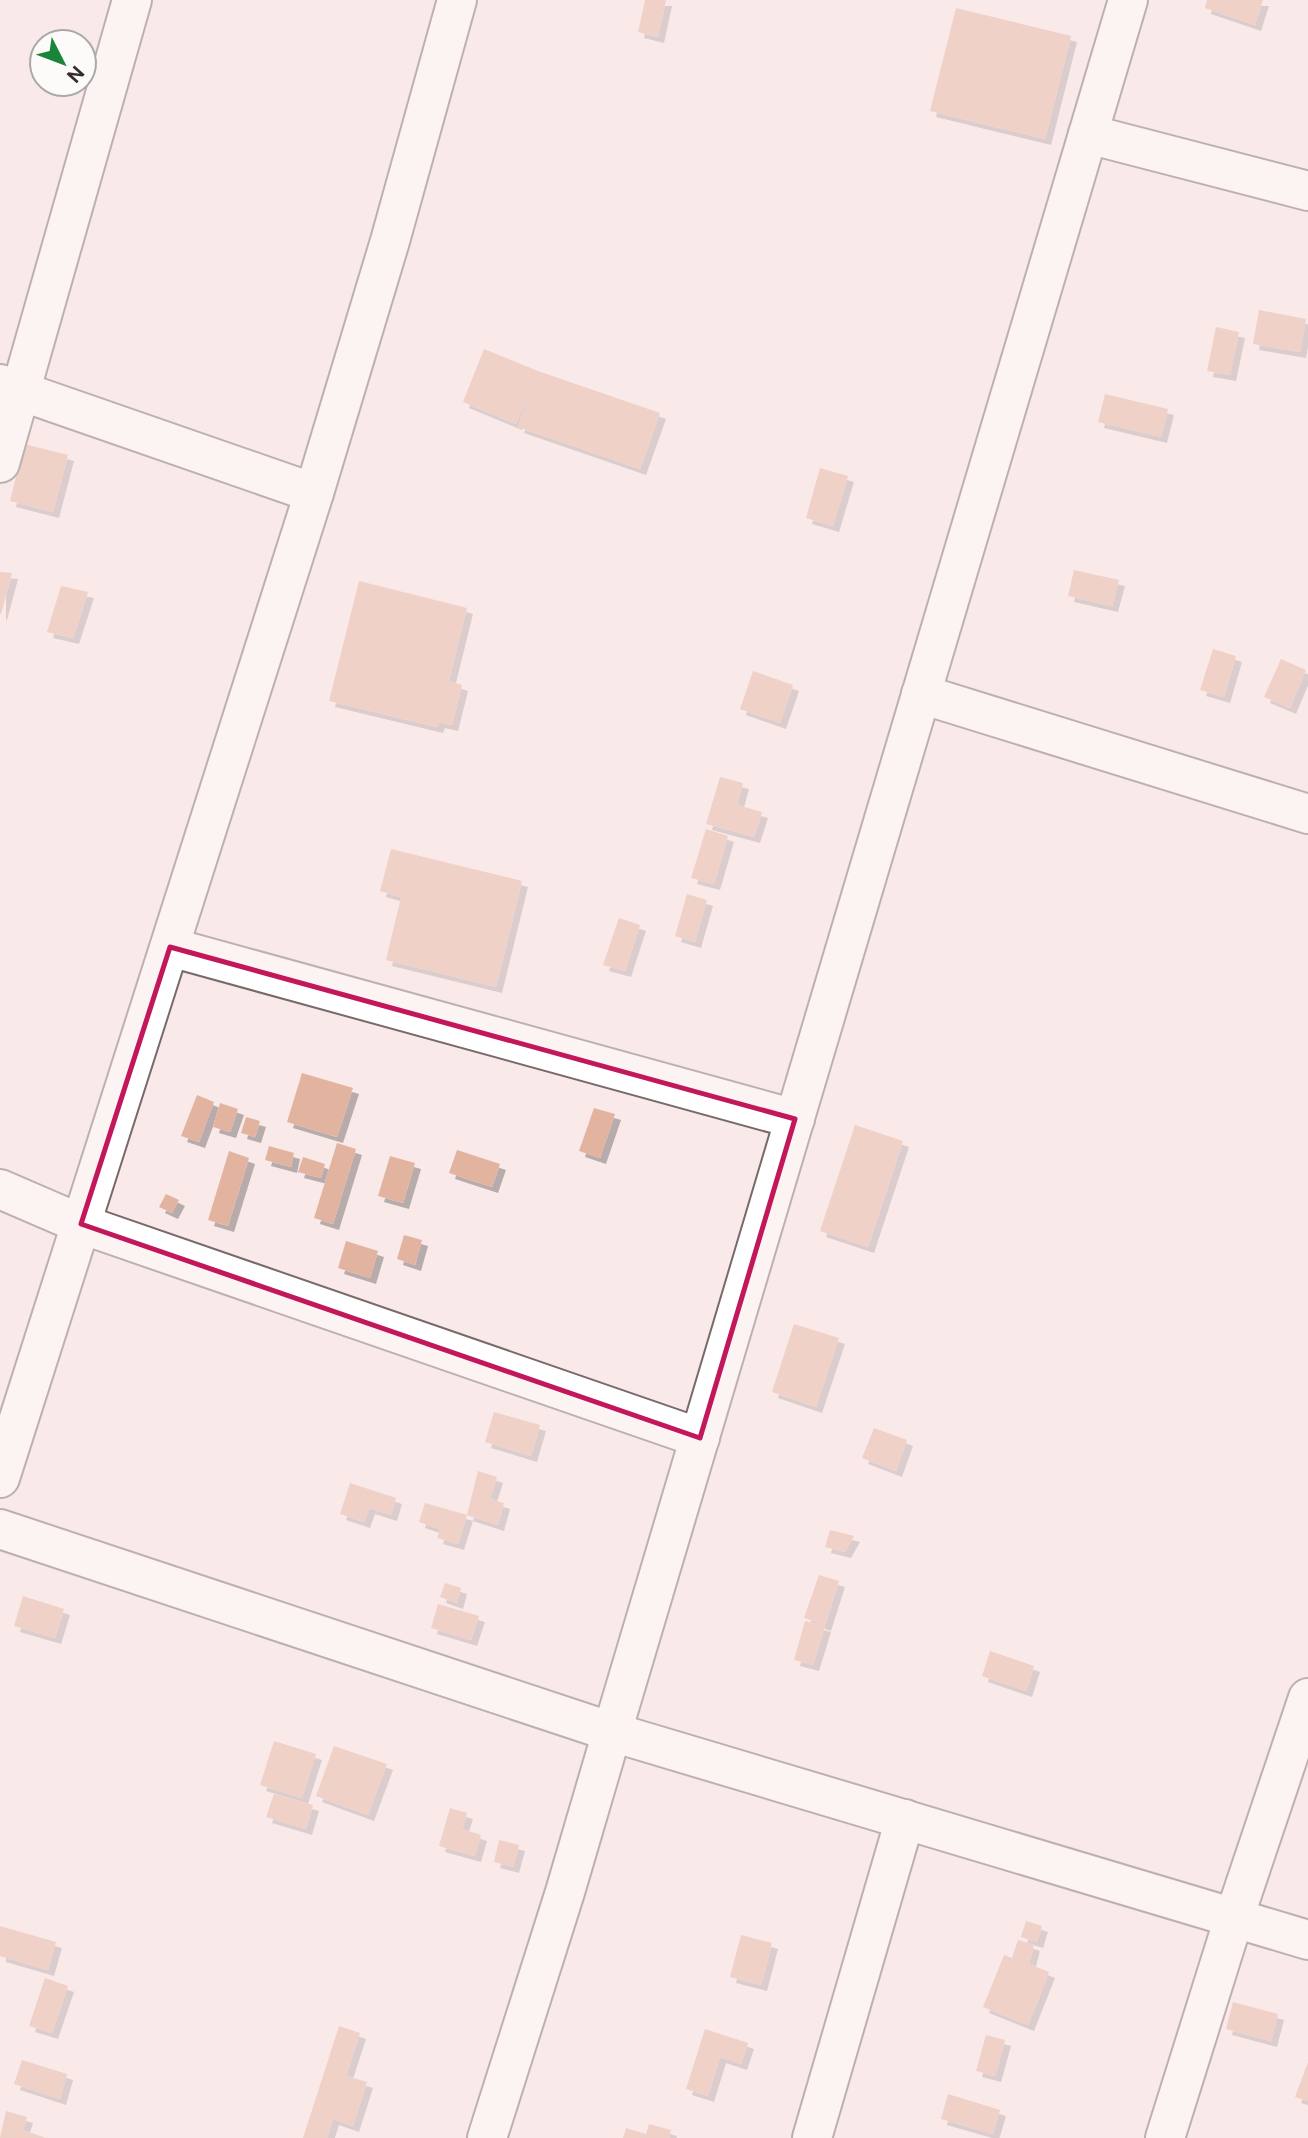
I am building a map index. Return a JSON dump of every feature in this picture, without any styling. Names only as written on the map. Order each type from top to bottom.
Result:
[{"type":"street","points":[[0,463],[10,387],[132,0]]},
{"type":"street","points":[[0,1478],[314,493],[390,241],[457,0]]},
{"type":"street","points":[[487,2138],[565,1892],[1128,0]]},
{"type":"street","points":[[1088,134],[1308,191]]},
{"type":"street","points":[[10,387],[314,493]]},
{"type":"street","points":[[921,694],[1308,814]]},
{"type":"street","points":[[170,947],[795,1119]]},
{"type":"street","points":[[0,1189],[81,1224],[700,1438]]},
{"type":"street","points":[[0,1529],[612,1732],[1308,1940]]},
{"type":"street","points":[[1165,2138],[1234,1918],[1308,1698]]},
{"type":"street","points":[[812,2138],[905,1819]]},
{"type":"highlighted area","points":[[170,947],[795,1119],[700,1438],[81,1224]]},
{"type":"building","points":[[645,0],[666,0],[658,37],[638,32]]},
{"type":"building","points":[[1207,0],[1263,0],[1255,25],[1205,8]]},
{"type":"building","points":[[956,8],[1071,36],[1045,139],[930,111]]},
{"type":"building","points":[[1259,310],[1306,319],[1300,352],[1253,344]]},
{"type":"building","points":[[1216,327],[1239,332],[1230,375],[1207,371]]},
{"type":"building","points":[[484,349],[538,371],[660,413],[640,469],[518,427],[534,382],[516,424],[463,402]]},
{"type":"building","points":[[1105,394],[1168,409],[1161,437],[1098,422]]},
{"type":"building","points":[[24,444],[68,455],[53,512],[10,501]]},
{"type":"building","points":[[820,468],[848,476],[833,526],[806,518]]},
{"type":"building","points":[[1074,570],[1119,580],[1112,606],[1068,596]]},
{"type":"building","points":[[0,572],[12,573],[1,614],[0,614]]},
{"type":"building","points":[[359,581],[467,608],[449,681],[462,685],[452,725],[439,722],[437,727],[329,701]]},
{"type":"building","points":[[61,586],[88,592],[73,638],[47,632]]},
{"type":"building","points":[[1213,649],[1236,656],[1224,697],[1200,690]]},
{"type":"building","points":[[1281,659],[1306,670],[1290,708],[1264,697]]},
{"type":"building","points":[[753,671],[793,685],[780,723],[740,709]]},
{"type":"building","points":[[720,777],[743,783],[737,805],[762,812],[754,837],[706,824]]},
{"type":"building","points":[[706,829],[728,836],[714,884],[691,878]]},
{"type":"building","points":[[391,849],[522,881],[496,987],[386,960],[401,897],[380,891]]},
{"type":"building","points":[[687,894],[707,900],[695,942],[675,936]]},
{"type":"building","points":[[619,918],[640,925],[625,971],[603,965]]},
{"type":"building","points":[[302,1073],[353,1088],[337,1137],[287,1122]]},
{"type":"building","points":[[197,1095],[214,1102],[199,1142],[181,1136]]},
{"type":"building","points":[[220,1103],[238,1109],[230,1132],[213,1127]]},
{"type":"building","points":[[594,1108],[615,1114],[600,1158],[579,1151]]},
{"type":"building","points":[[246,1117],[260,1121],[255,1137],[241,1133]]},
{"type":"building","points":[[855,1125],[903,1141],[868,1247],[820,1231]]},
{"type":"building","points":[[337,1143],[356,1149],[333,1224],[314,1218]]},
{"type":"building","points":[[269,1146],[294,1153],[291,1167],[265,1160]]},
{"type":"building","points":[[457,1150],[500,1164],[492,1187],[449,1173]]},
{"type":"building","points":[[229,1151],[249,1158],[228,1226],[208,1220]]},
{"type":"building","points":[[390,1156],[415,1163],[403,1203],[378,1196]]},
{"type":"building","points":[[303,1157],[325,1164],[321,1178],[298,1172]]},
{"type":"building","points":[[166,1194],[179,1200],[172,1213],[159,1207]]},
{"type":"building","points":[[404,1235],[422,1240],[415,1265],[397,1259]]},
{"type":"building","points":[[346,1241],[378,1251],[370,1278],[338,1268]]},
{"type":"building","points":[[794,1324],[839,1338],[816,1407],[772,1392]]},
{"type":"building","points":[[494,1412],[540,1425],[531,1456],[485,1442]]},
{"type":"building","points":[[874,1428],[907,1440],[896,1471],[862,1458]]},
{"type":"building","points":[[478,1471],[497,1477],[490,1499],[504,1503],[498,1525],[467,1515]]},
{"type":"building","points":[[350,1483],[396,1498],[391,1515],[369,1508],[364,1522],[340,1514]]},
{"type":"building","points":[[425,1503],[467,1515],[458,1544],[437,1538],[440,1529],[419,1522]]},
{"type":"building","points":[[830,1530],[854,1536],[845,1552],[825,1547]]},
{"type":"building","points":[[819,1575],[839,1581],[825,1625],[804,1618]]},
{"type":"building","points":[[445,1583],[461,1588],[457,1603],[440,1597]]},
{"type":"building","points":[[23,1596],[64,1609],[55,1638],[14,1626]]},
{"type":"building","points":[[438,1604],[479,1616],[471,1640],[431,1628]]},
{"type":"building","points":[[805,1621],[825,1626],[813,1665],[794,1660]]},
{"type":"building","points":[[990,1651],[1034,1666],[1026,1691],[982,1676]]},
{"type":"building","points":[[274,1741],[316,1754],[302,1798],[260,1785]]},
{"type":"building","points":[[334,1746],[387,1764],[368,1815],[316,1796]]},
{"type":"building","points":[[274,1794],[313,1805],[306,1829],[266,1817]]},
{"type":"building","points":[[450,1808],[467,1813],[462,1829],[481,1835],[475,1856],[439,1846]]},
{"type":"building","points":[[499,1840],[519,1845],[513,1867],[494,1862]]},
{"type":"building","points":[[1026,1921],[1042,1926],[1037,1942],[1021,1937]]},
{"type":"building","points":[[0,1926],[56,1942],[48,1970],[0,1956]]},
{"type":"building","points":[[741,1935],[772,1943],[761,1985],[730,1977]]},
{"type":"building","points":[[1018,1940],[1034,1945],[1029,1964],[1049,1972],[1028,2025],[983,2007],[1004,1955],[1012,1958]]},
{"type":"building","points":[[45,1978],[68,1986],[52,2033],[29,2026]]},
{"type":"building","points":[[1233,2002],[1278,2014],[1271,2041],[1226,2029]]},
{"type":"building","points":[[339,2026],[360,2033],[346,2076],[367,2082],[353,2126],[333,2119],[327,2138],[303,2138]]},
{"type":"building","points":[[705,2029],[748,2043],[741,2064],[720,2057],[708,2096],[686,2089]]},
{"type":"building","points":[[986,2035],[1005,2040],[995,2076],[976,2071]]},
{"type":"building","points":[[22,2060],[67,2074],[60,2099],[14,2084]]},
{"type":"building","points":[[1308,2062],[1308,2101],[1295,2097]]},
{"type":"building","points":[[948,2094],[1000,2110],[993,2134],[941,2119]]},
{"type":"building","points":[[6,2111],[27,2117],[23,2130],[46,2138],[0,2138]]},
{"type":"building","points":[[649,2124],[671,2130],[669,2138],[623,2138],[626,2128],[646,2134]]}]
